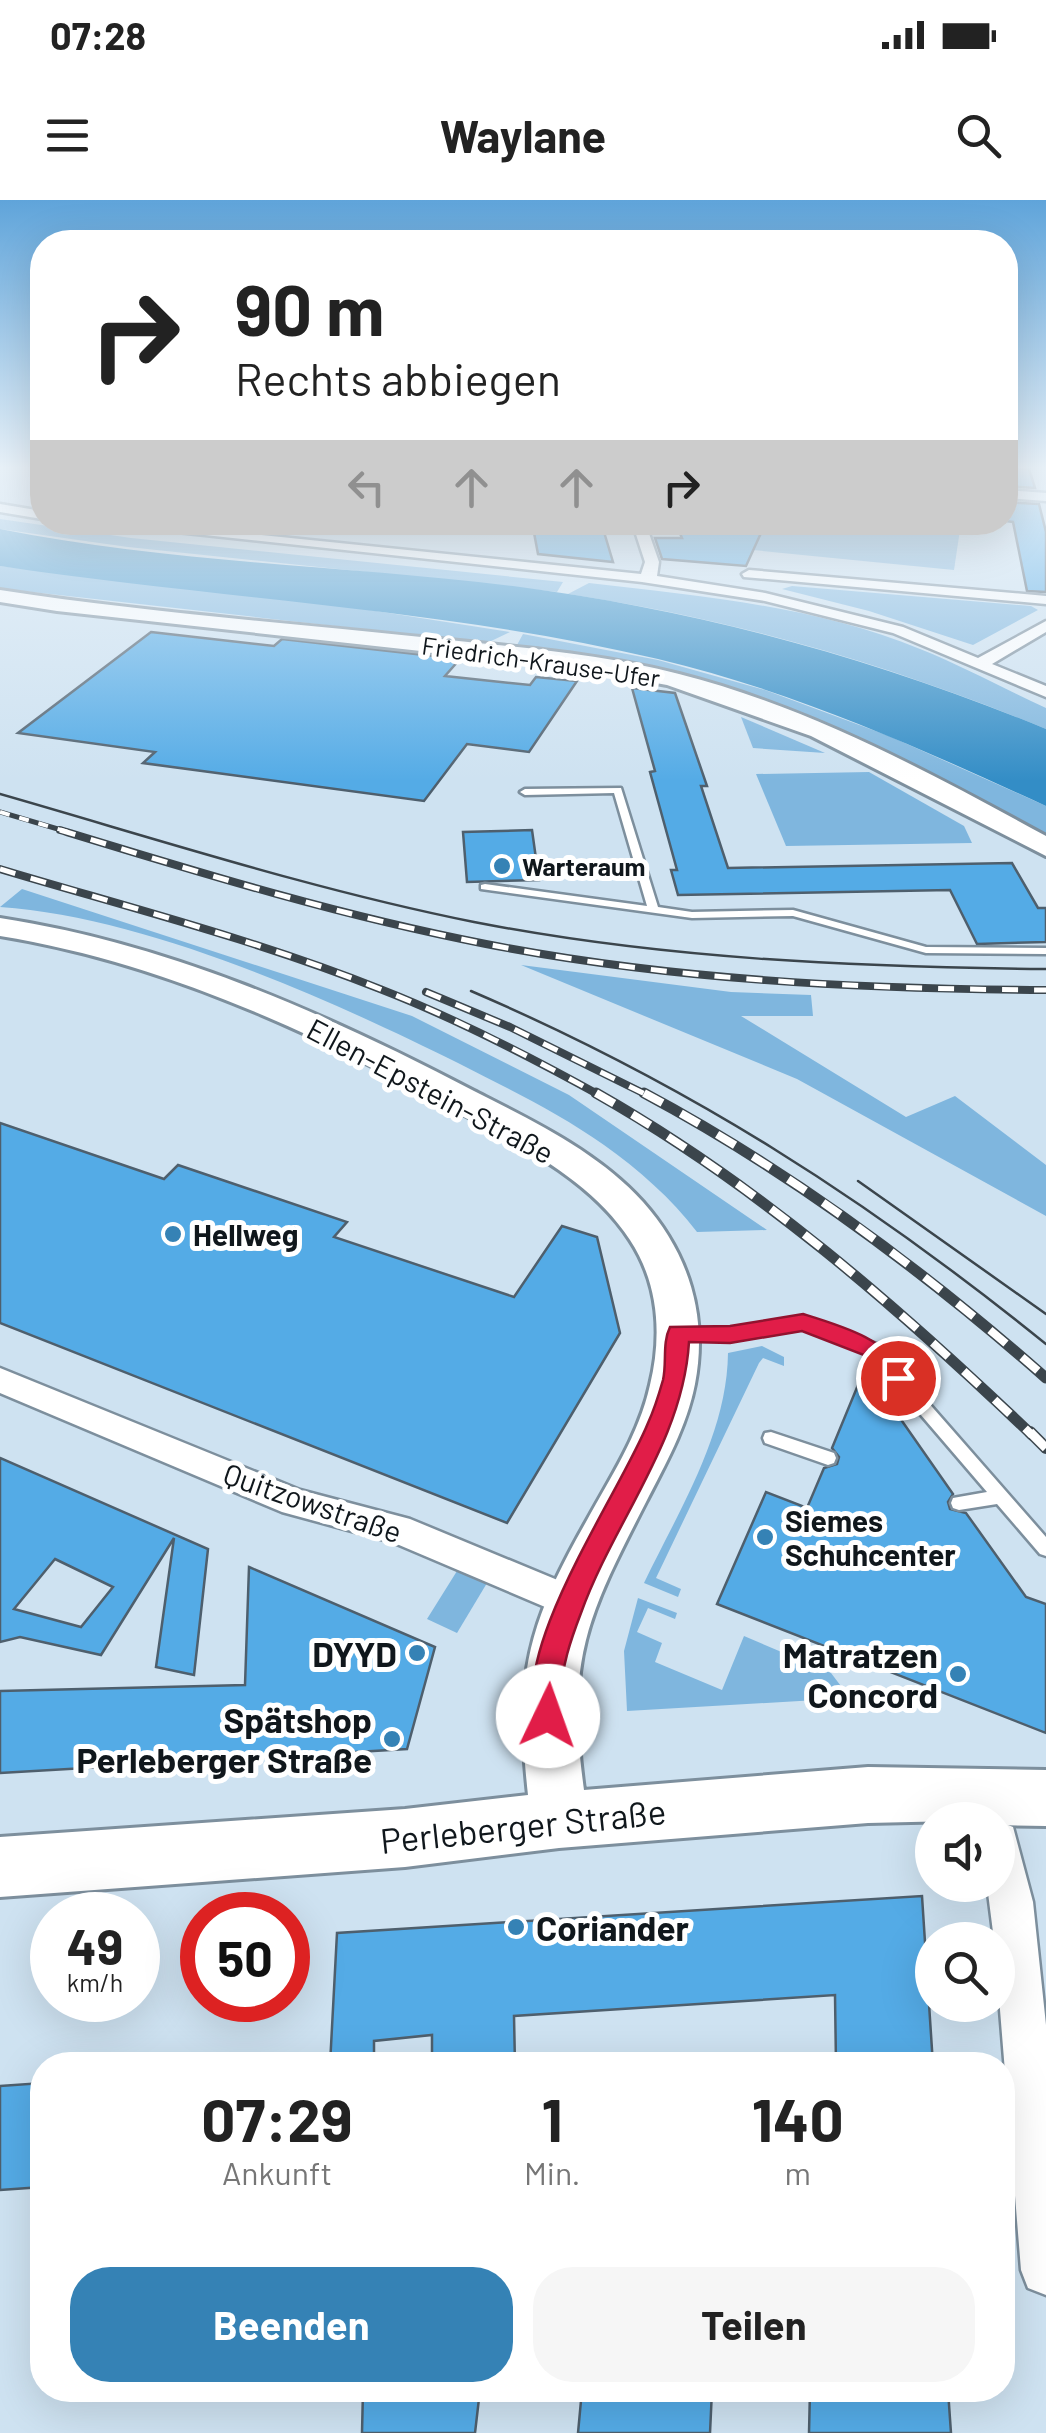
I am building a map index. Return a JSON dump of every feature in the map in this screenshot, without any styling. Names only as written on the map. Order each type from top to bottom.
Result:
[{"type":"main road","name":"Friedrich-Krause-Ufer","points":[[0,596],[482,650],[658,676],[731,697],[825,732],[893,763],[1046,848]]},
{"type":"main road","name":"Ellen-Epstein-Straße","points":[[0,926],[69,938],[218,987],[402,1068],[508,1124],[592,1176],[641,1226],[661,1257],[674,1298],[678,1333],[675,1378],[660,1424],[571,1602],[555,1646],[546,1696],[560,1820]]},
{"type":"main road","name":"Perleberger Straße","points":[[15,1866],[405,1838],[560,1820],[897,1793],[928,1802]]},
{"type":"main road","name":"Perleberger Straße","points":[[1015,1810],[1046,1798]]},
{"type":"street","points":[[583,572],[642,578],[829,610],[898,630],[983,662],[1046,692]]},
{"type":"street","points":[[642,578],[651,572]]},
{"type":"street","points":[[749,574],[1046,600]]},
{"type":"street","points":[[983,662],[1046,626]]},
{"type":"street","name":"Quitzowstraße","points":[[0,1380],[294,1502],[398,1530],[571,1602]]},
{"type":"street","points":[[1012,1902],[1046,2270]]},
{"type":"lane","points":[[525,792],[618,790],[653,910]]},
{"type":"lane","points":[[485,887],[692,915],[793,913],[926,950],[1046,952]]},
{"type":"lane","points":[[678,1333],[730,1334],[803,1323],[872,1348],[1046,1549]]},
{"type":"lane","points":[[770,1438],[828,1458]]},
{"type":"lane","points":[[960,1503],[1000,1497]]},
{"type":"shaded area","points":[[0,572],[53,572],[357,608],[510,632],[487,643],[0,588]]},
{"type":"shaded area","points":[[46,572],[373,572],[582,596],[718,623],[916,680],[1046,729],[1046,806],[807,704],[658,659],[412,616]]},
{"type":"shaded area","points":[[368,572],[467,572],[563,582],[557,592]]},
{"type":"shaded area","points":[[589,583],[757,605],[880,634],[1046,708],[1046,729],[929,684],[811,647],[691,617],[568,594]]},
{"type":"shaded area","points":[[792,586],[1031,606],[1038,610],[973,645],[869,611],[782,589]]},
{"type":"shaded area","points":[[523,634],[658,660],[765,690],[889,736],[1046,806],[1046,834],[916,765],[792,711],[663,670],[517,645]]},
{"type":"shaded area","points":[[741,717],[825,753],[753,748]]},
{"type":"shaded area","points":[[869,772],[964,826],[972,843],[786,846],[756,774]]},
{"type":"shaded area","points":[[22,889],[412,1016],[569,1095],[767,1230],[697,1232],[665,1196],[617,1155],[533,1101],[407,1038],[235,964],[115,926],[0,907]]},
{"type":"shaded area","points":[[521,965],[731,992],[811,995],[813,1016],[741,1016],[906,1117],[955,1096],[1046,1165],[1046,1216],[797,1079]]},
{"type":"shaded area","points":[[762,1346],[784,1357],[784,1366],[763,1358],[759,1363],[656,1578],[681,1589],[678,1597],[644,1583],[710,1443],[726,1383],[728,1353]]},
{"type":"shaded area","points":[[457,1571],[487,1583],[457,1633],[427,1619]]},
{"type":"shaded area","points":[[638,1598],[677,1613],[675,1619],[648,1608],[637,1632],[662,1643],[655,1662],[722,1690],[744,1636],[831,1673],[850,1698],[627,1711],[624,1651]]},
{"type":"building","points":[[1023,572],[1046,572],[1046,592],[1027,591]]},
{"type":"building","points":[[151,632],[274,646],[282,639],[460,659],[445,676],[530,685],[536,677],[577,681],[529,752],[467,744],[424,801],[143,763],[155,752],[18,733]]},
{"type":"building","points":[[632,688],[675,693],[707,786],[701,786],[728,868],[1012,863],[1038,908],[1046,908],[1046,942],[977,944],[950,890],[678,895],[671,870],[677,870],[650,772],[655,771]]},
{"type":"building","points":[[532,830],[539,880],[467,882],[463,832]]},
{"type":"building","points":[[0,1123],[164,1179],[178,1165],[347,1222],[334,1237],[514,1297],[562,1226],[597,1237],[620,1333],[507,1523],[0,1323]]},
{"type":"building","points":[[865,1368],[953,1494],[948,1502],[950,1509],[966,1513],[1026,1597],[1046,1604],[1046,1733],[717,1604],[766,1492],[807,1508],[824,1468],[837,1464],[839,1457],[832,1448]]},
{"type":"building","points":[[0,1458],[208,1549],[194,1675],[156,1667],[174,1538],[101,1655],[20,1637],[0,1642]],"holes":[[[55,1559],[113,1587],[81,1627],[14,1609]]]},
{"type":"building","points":[[249,1567],[435,1647],[407,1749],[0,1773],[0,1691],[245,1685]]},
{"type":"building","points":[[915,1896],[915,1902],[922,1902],[924,1922],[915,1922],[915,2022],[930,2022],[932,2052],[836,2052],[835,1995],[514,2016],[515,2052],[432,2052],[432,2035],[374,2041],[374,2052],[331,2052],[337,1933]]},
{"type":"building","points":[[30,2084],[30,2188],[0,2190],[0,2086]]},
{"type":"building","points":[[363,2402],[479,2402],[475,2433],[362,2433]]},
{"type":"building","points":[[581,2402],[711,2402],[710,2433],[578,2433]]},
{"type":"building","points":[[810,2402],[949,2402],[951,2433],[809,2433]]},
{"type":"tram line","points":[[0,794],[355,895],[545,935],[759,959],[1046,969]]},
{"type":"tram line","points":[[471,991],[626,1065],[771,1147],[910,1240],[1046,1344]]},
{"type":"tram line","points":[[858,1181],[1046,1314]]},
{"type":"railway","points":[[0,812],[68,832]]},
{"type":"railway","points":[[60,830],[325,907],[432,933],[555,956],[765,980],[1046,990]]},
{"type":"railway","points":[[0,869],[334,971],[465,1025],[601,1096]]},
{"type":"railway","points":[[426,992],[510,1027],[649,1096]]},
{"type":"railway","points":[[596,1093],[601,1096]]},
{"type":"railway","points":[[644,1093],[751,1155],[853,1224],[951,1298],[1046,1378]]},
{"type":"railway","points":[[601,1096],[713,1167],[825,1250],[1032,1435]]},
{"type":"railway","points":[[1030,1432],[1046,1448]]},
{"type":"place","name":"Warteraum","points":[[502,866]]},
{"type":"place","name":"Hellweg","points":[[173,1234]]},
{"type":"place","name":"Siemes Schuhcenter","points":[[765,1537]]},
{"type":"place","name":"DYYD","points":[[417,1653]]},
{"type":"place","name":"Matratzen Concord","points":[[958,1674]]},
{"type":"place","name":"Spätshop Perleberger Straße","points":[[392,1739]]},
{"type":"place","name":"Coriander","points":[[516,1927]]},
{"type":"route","points":[[548,1716],[546,1696],[555,1646],[571,1602],[660,1424],[675,1378],[678,1333],[730,1334],[803,1323],[872,1348],[898,1378]]}]
